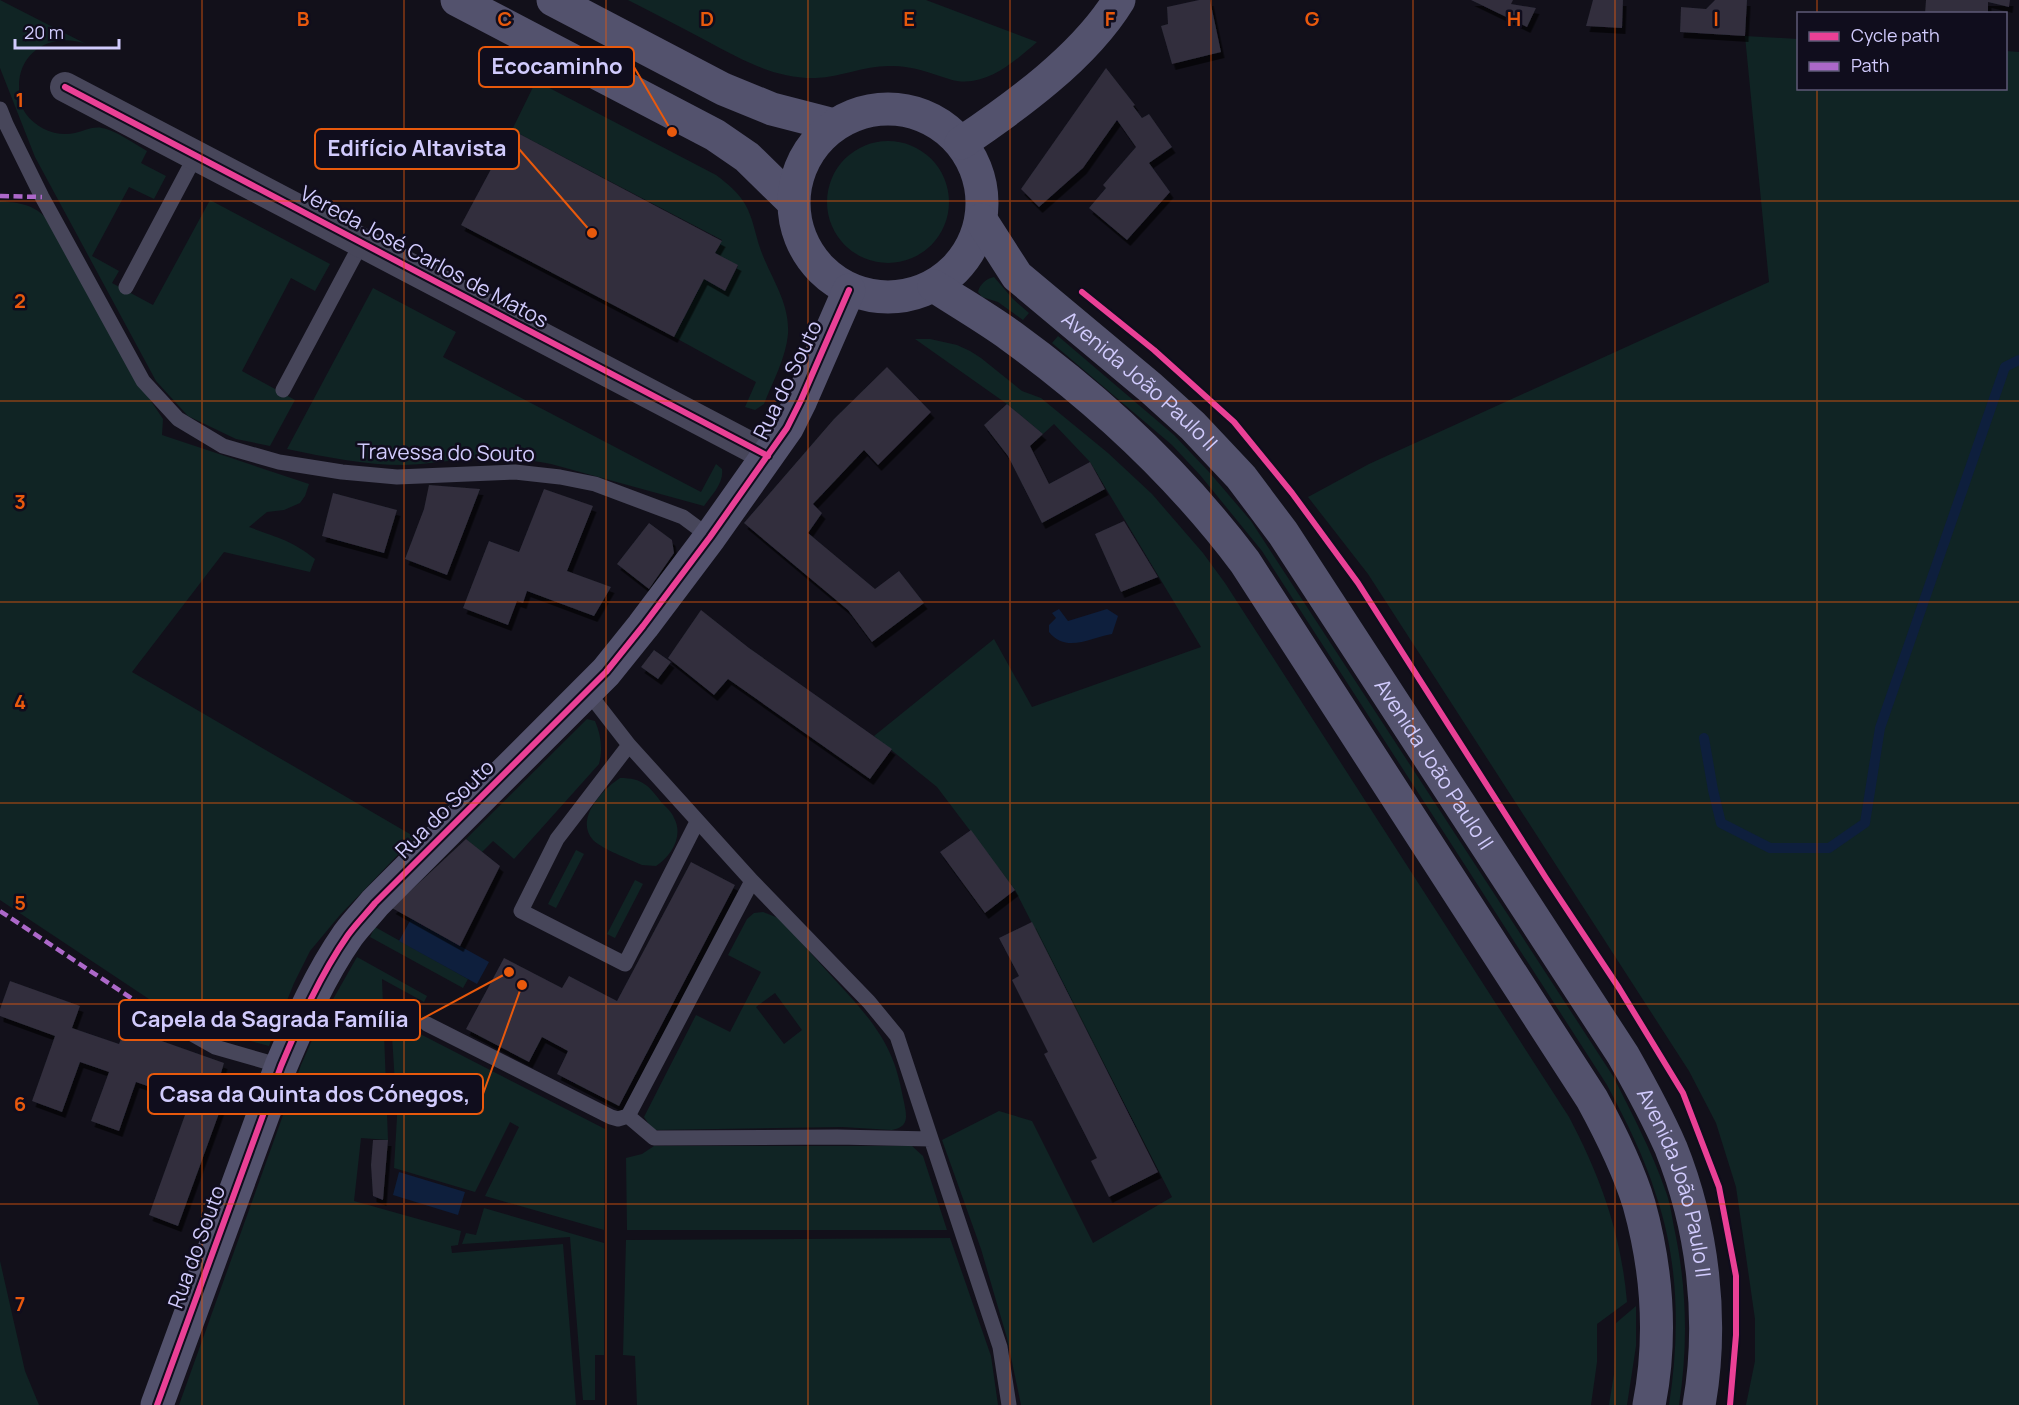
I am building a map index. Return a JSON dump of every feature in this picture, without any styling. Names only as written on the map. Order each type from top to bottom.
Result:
[{"type":"main road","points":[[457,0],[715,135],[747,156],[793,202]]},
{"type":"main road","points":[[554,0],[723,89],[772,109],[834,125]]},
{"type":"main road","points":[[961,143],[1020,101],[1078,51],[1110,15],[1119,0]]},
{"type":"main road","points":[[887,109],[915,112],[940,124],[961,143],[975,166],[982,192],[981,220],[973,246],[956,269],[934,286],[906,296],[877,297],[849,290],[826,275],[808,254],[797,229],[793,202],[798,173],[812,146],[834,125],[859,113],[887,109]]},
{"type":"main road","name":"Avenida João Paulo II","points":[[981,220],[1017,276],[1185,418],[1241,477],[1283,533],[1623,1055],[1656,1115],[1670,1148],[1694,1223],[1704,1304],[1705,1352],[1699,1405]]},
{"type":"main road","name":"Avenida João Paulo II","points":[[934,286],[1010,335],[1110,415],[1150,451],[1216,524],[1245,561],[1592,1099],[1611,1135],[1638,1203],[1650,1255],[1657,1327],[1649,1405]]},
{"type":"main road","name":"Rua do Souto","points":[[157,1405],[281,1066],[324,973],[348,935],[375,903],[587,691],[621,653],[710,537],[787,428],[849,290]]},
{"type":"street","name":"Vereda José Carlos de Matos","points":[[65,87],[768,456]]},
{"type":"lane","name":"Travessa do Souto","points":[[0,109],[42,197],[143,381],[178,419],[223,446],[279,462],[310,467],[397,477],[515,472],[595,484],[683,517],[710,537]]},
{"type":"lane","points":[[126,287],[196,155]]},
{"type":"lane","points":[[284,390],[362,242]]},
{"type":"lane","points":[[587,691],[629,745],[698,822],[869,1002],[897,1036],[1000,1347],[1009,1405]]},
{"type":"lane","points":[[629,745],[557,839],[521,911],[625,964],[698,822]]},
{"type":"lane","points":[[427,1024],[611,1117],[618,1119],[628,1116],[752,881]]},
{"type":"lane","points":[[146,1008],[215,1047],[281,1066]]},
{"type":"lane","points":[[628,1116],[654,1138],[931,1139]]},
{"type":"green space","points":[[0,0],[86,44],[62,40],[40,47],[31,54],[20,75],[19,95],[26,114],[36,124],[54,133],[68,134],[95,128],[113,131],[147,151],[141,163],[166,176],[154,199],[129,187],[92,256],[119,271],[112,283],[153,305],[210,200],[330,264],[315,291],[291,278],[242,371],[295,400],[270,446],[236,439],[188,416],[156,381],[35,157],[0,68]]},
{"type":"green space","points":[[628,0],[926,0],[1037,42],[1008,66],[974,81],[949,79],[900,66],[872,67],[826,77],[801,77],[772,71],[745,61]]},
{"type":"green space","points":[[1745,36],[1797,39],[1797,90],[2007,90],[2007,51],[2019,52],[2019,1405],[1746,1405],[1755,1361],[1755,1319],[1736,1187],[1716,1123],[1689,1071],[1368,574],[1308,497],[1369,464],[1769,282]]},
{"type":"green space","points":[[536,81],[716,175],[732,188],[745,204],[764,259],[783,300],[788,322],[785,352],[764,404],[755,410],[745,407],[756,382],[674,337],[704,279],[725,291],[738,266],[715,253],[722,240],[512,130]]},
{"type":"green space","points":[[888,141],[911,145],[931,159],[945,179],[949,202],[945,225],[931,245],[911,259],[888,263],[865,259],[845,245],[831,225],[827,202],[831,179],[845,159],[865,145]]},
{"type":"green space","points":[[0,201],[32,207],[48,220],[133,374],[163,419],[162,435],[309,484],[300,503],[284,510],[267,512],[249,527],[299,547],[315,559],[310,572],[224,552],[132,672],[415,837],[340,915],[310,951],[294,983],[269,1046],[194,1023],[164,1009],[0,900]]},
{"type":"green space","points":[[994,277],[1029,313],[1023,320],[998,302],[982,297],[978,292],[984,282]]},
{"type":"green space","points":[[373,288],[456,332],[443,357],[701,492],[716,464],[722,469],[717,489],[704,506],[534,461],[491,458],[389,465],[345,460],[287,449]]},
{"type":"green space","points":[[1058,336],[1174,435],[1251,521],[1613,1076],[1654,1162],[1670,1207],[1682,1275],[1685,1319],[1684,1362],[1679,1405],[1669,1405],[1676,1325],[1673,1272],[1664,1220],[1640,1153],[1607,1085],[1262,551],[1200,475],[1172,445],[1052,343]]},
{"type":"green space","points":[[915,339],[930,339],[957,345],[970,351],[1022,391],[1041,398],[1108,453],[1152,494],[1203,553],[1225,583],[1569,1117],[1591,1162],[1608,1206],[1620,1253],[1627,1302],[1597,1324],[1597,1362],[1591,1405],[1021,1405],[1007,1338],[981,1249],[942,1140],[999,1111],[1032,1121],[1093,1243],[1172,1197],[1015,890],[937,787],[874,736],[994,639],[1032,707],[1201,647],[1090,462],[1054,424],[1043,434],[1007,404]]},
{"type":"green space","points":[[587,719],[595,721],[599,732],[601,747],[599,764],[514,859],[493,841],[482,852],[466,839]]},
{"type":"green space","points":[[620,778],[645,784],[669,810],[677,825],[677,838],[671,851],[656,866],[642,865],[607,849],[593,840],[588,832],[587,823],[593,805],[606,789]]},
{"type":"green space","points":[[576,850],[584,854],[556,908],[548,904]]},
{"type":"green space","points":[[635,880],[643,884],[615,938],[607,934]]},
{"type":"green space","points":[[763,912],[781,919],[875,1027],[887,1047],[898,1074],[906,1120],[898,1129],[842,1127],[653,1130],[644,1117],[696,1015],[730,1032],[761,972],[728,955],[747,919],[754,913]],"holes":[[[775,993],[802,1030],[784,1044],[756,1007]]]},
{"type":"green space","points":[[375,927],[468,979],[463,988],[370,937]]},
{"type":"green space","points":[[357,957],[427,996],[424,1002],[382,979],[388,1140],[361,1138],[354,1201],[461,1231],[458,1245],[451,1246],[452,1253],[563,1244],[576,1405],[179,1405],[301,1065],[319,1024]]},
{"type":"green space","points":[[391,1019],[605,1129],[604,1230],[485,1196],[519,1127],[510,1122],[475,1192],[394,1168],[397,1117]]},
{"type":"green space","points":[[654,1146],[912,1146],[923,1156],[947,1230],[627,1230],[626,1158],[642,1154]]},
{"type":"green space","points":[[484,1208],[604,1243],[604,1355],[595,1355],[595,1400],[583,1400],[570,1237],[462,1244],[466,1233],[476,1235]]},
{"type":"green space","points":[[950,1238],[991,1356],[998,1405],[637,1405],[635,1356],[623,1355],[626,1240]]},
{"type":"green space","points":[[0,1261],[25,1371],[39,1405],[0,1405]]},
{"type":"green space","points":[[1636,1306],[1636,1346],[1627,1405],[1609,1405],[1614,1374],[1616,1323]]},
{"type":"water","points":[[1059,609],[1068,621],[1107,609],[1118,616],[1112,634],[1071,643],[1056,639],[1049,632],[1049,625],[1056,618],[1052,613]]},
{"type":"water","points":[[411,919],[489,962],[477,984],[399,941]]},
{"type":"water","points":[[399,1172],[465,1192],[458,1215],[393,1195]]},
{"type":"building","points":[[1210,0],[1221,52],[1172,64],[1161,26],[1168,24],[1167,7]]},
{"type":"building","points":[[1471,0],[1513,0],[1511,4],[1536,8],[1527,27]]},
{"type":"building","points":[[1593,0],[1623,0],[1622,28],[1586,26]]},
{"type":"building","points":[[1715,0],[1747,0],[1745,36],[1680,32],[1681,7],[1706,9]]},
{"type":"building","points":[[1926,0],[2010,0],[2009,7],[1988,2],[1988,12],[1925,12]]},
{"type":"building","points":[[1106,68],[1135,105],[1133,106],[1142,118],[1149,114],[1172,147],[1149,163],[1170,192],[1127,240],[1089,208],[1106,188],[1103,185],[1136,147],[1117,120],[1083,168],[1039,207],[1021,189]]},
{"type":"building","points":[[512,130],[722,241],[715,253],[738,265],[725,291],[704,279],[674,337],[461,225]]},
{"type":"building","points":[[887,367],[931,412],[878,465],[864,450],[813,504],[822,513],[808,533],[875,589],[899,571],[924,603],[872,642],[848,610],[744,523],[834,419]]},
{"type":"building","points":[[1007,404],[1043,434],[1030,446],[1049,484],[1090,462],[1105,489],[1042,523],[1008,456],[984,425]]},
{"type":"building","points":[[429,485],[480,489],[447,575],[405,559],[424,509]]},
{"type":"building","points":[[544,489],[593,506],[567,571],[611,587],[594,616],[527,591],[523,603],[517,601],[508,625],[463,608],[489,541],[519,552]]},
{"type":"building","points":[[333,493],[397,510],[384,553],[322,536]]},
{"type":"building","points":[[1124,521],[1158,577],[1121,592],[1095,534]]},
{"type":"building","points":[[649,523],[672,540],[674,553],[649,589],[617,564]]},
{"type":"building","points":[[701,610],[749,648],[892,749],[870,779],[728,679],[714,695],[668,658]]},
{"type":"building","points":[[654,650],[671,662],[658,679],[641,667]]},
{"type":"building","points":[[971,830],[1015,890],[985,913],[940,852]]},
{"type":"building","points":[[466,839],[500,866],[460,946],[392,908]]},
{"type":"building","points":[[691,862],[735,885],[619,1106],[557,1074],[568,1051],[542,1037],[529,1062],[466,1029],[504,958],[562,988],[569,976],[617,1001]]},
{"type":"building","points":[[1032,922],[1158,1172],[1109,1197],[1091,1161],[1097,1158],[1044,1054],[1048,1052],[1012,980],[1019,976],[999,938]]},
{"type":"building","points":[[10,981],[80,1006],[72,1028],[119,1044],[125,1028],[224,1063],[219,1080],[230,1083],[178,1226],[149,1215],[190,1101],[136,1082],[119,1131],[91,1121],[109,1072],[80,1062],[62,1112],[32,1101],[55,1036],[0,1016],[0,1009]]},
{"type":"building","points":[[373,1140],[388,1140],[383,1200],[373,1196],[371,1165]]},
{"type":"waterway","points":[[1704,738],[1721,823],[1770,848],[1829,848],[1865,823],[1880,728],[2005,367],[2019,360]]},
{"type":"marked path","points":[[0,196],[42,197]]},
{"type":"marked path","points":[[0,911],[146,1008]]},
{"type":"cycle path","points":[[65,87],[768,456]]},
{"type":"cycle path","points":[[157,1405],[281,1066],[328,966],[351,931],[375,903],[606,672],[643,626],[710,537],[787,428],[849,290]]},
{"type":"cycle path","points":[[1082,292],[1154,350],[1234,422],[1292,493],[1358,583],[1619,988],[1683,1093],[1719,1187],[1736,1276],[1736,1335],[1730,1405]]},
{"type":"place","name":"Ecocaminho","points":[[672,132]]},
{"type":"place","name":"Edifício Altavista","points":[[592,233]]},
{"type":"place","name":"Capela da Sagrada Família","points":[[509,972]]},
{"type":"place","name":"Casa da Quinta dos Cónegos,","points":[[522,985]]}]
